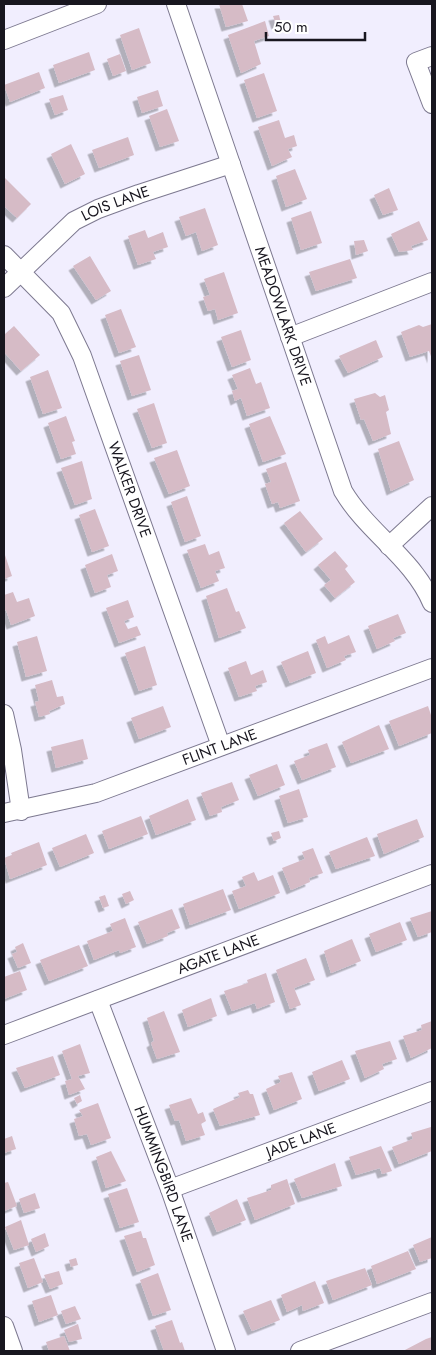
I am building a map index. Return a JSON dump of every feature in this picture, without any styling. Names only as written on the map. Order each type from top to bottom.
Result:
[{"type":"street","points":[[4,40],[97,4]]},
{"type":"street","name":"MEADOWLARK DRIVE","points":[[176,4],[343,491],[358,514],[419,578],[432,604]]},
{"type":"street","points":[[432,56],[416,62],[432,104]]},
{"type":"street","name":"LOIS LANE","points":[[4,288],[74,221],[98,209],[139,194],[230,164]]},
{"type":"street","name":"WALKER DRIVE","points":[[4,255],[62,314],[82,356],[221,746]]},
{"type":"street","points":[[290,337],[432,282]]},
{"type":"street","points":[[389,546],[432,506]]},
{"type":"street","name":"FLINT LANE","points":[[12,812],[96,793],[432,668]]},
{"type":"street","points":[[4,714],[12,750],[12,812]]},
{"type":"street","name":"AGATE LANE","points":[[4,1035],[432,874]]},
{"type":"street","name":"HUMMINGBIRD LANE","points":[[98,1000],[170,1189],[226,1351]]},
{"type":"street","name":"JADE LANE","points":[[170,1189],[432,1091]]},
{"type":"street","points":[[300,1351],[432,1302]]},
{"type":"street","points":[[4,1326],[13,1351]]},
{"type":"building","points":[[219,4],[242,4],[248,21],[226,27]]},
{"type":"building","points":[[279,15],[281,23],[276,25],[273,16]]},
{"type":"building","points":[[265,21],[269,36],[254,41],[261,64],[241,73],[228,35]]},
{"type":"building","points":[[139,28],[151,63],[132,70],[120,35]]},
{"type":"building","points":[[89,52],[95,70],[59,83],[53,65]]},
{"type":"building","points":[[120,54],[126,71],[113,76],[107,59]]},
{"type":"building","points":[[39,72],[45,88],[10,102],[4,85]]},
{"type":"building","points":[[264,73],[277,111],[257,118],[244,80]]},
{"type":"building","points":[[158,90],[163,106],[142,113],[137,97]]},
{"type":"building","points":[[63,95],[68,110],[55,115],[49,99]]},
{"type":"building","points":[[167,109],[179,141],[160,147],[149,116]]},
{"type":"building","points":[[279,120],[285,138],[294,135],[297,146],[288,149],[292,157],[272,166],[258,127]]},
{"type":"building","points":[[128,137],[134,155],[99,168],[92,150]]},
{"type":"building","points":[[71,144],[85,174],[65,184],[51,154]]},
{"type":"building","points":[[295,169],[307,199],[286,207],[276,176]]},
{"type":"building","points":[[4,177],[31,204],[17,218],[4,206]]},
{"type":"building","points":[[389,188],[398,210],[383,215],[374,195]]},
{"type":"building","points":[[205,208],[218,245],[202,251],[196,232],[186,236],[179,217]]},
{"type":"building","points":[[311,211],[322,243],[301,250],[291,218]]},
{"type":"building","points":[[419,221],[428,240],[411,246],[413,250],[399,252],[391,234]]},
{"type":"building","points":[[145,230],[148,238],[163,232],[168,247],[153,252],[156,259],[138,265],[128,236]]},
{"type":"building","points":[[364,240],[368,251],[356,255],[354,241]]},
{"type":"building","points":[[90,256],[111,291],[96,300],[73,266]]},
{"type":"building","points":[[350,259],[357,278],[316,291],[309,272]]},
{"type":"building","points":[[224,272],[238,313],[218,320],[215,309],[208,311],[203,297],[210,295],[204,279]]},
{"type":"building","points":[[121,309],[136,347],[119,353],[105,315]]},
{"type":"building","points":[[432,324],[432,359],[429,351],[410,357],[401,332],[419,325],[423,327]]},
{"type":"building","points":[[14,326],[40,355],[21,371],[4,352],[4,335]]},
{"type":"building","points":[[241,330],[251,360],[232,367],[221,337]]},
{"type":"building","points":[[376,340],[383,357],[348,373],[339,356]]},
{"type":"building","points":[[139,355],[151,390],[132,396],[120,361]]},
{"type":"building","points":[[250,368],[256,384],[261,382],[270,408],[247,416],[241,398],[235,401],[232,391],[238,389],[232,375]]},
{"type":"building","points":[[48,370],[62,408],[43,414],[30,377]]},
{"type":"building","points":[[375,393],[380,397],[385,395],[389,410],[386,412],[391,434],[373,441],[364,419],[361,420],[354,399]]},
{"type":"building","points":[[154,403],[167,443],[152,448],[137,409]]},
{"type":"building","points":[[66,416],[75,441],[72,442],[76,454],[61,459],[48,423]]},
{"type":"building","points":[[270,416],[286,454],[263,462],[249,424]]},
{"type":"building","points":[[399,441],[414,480],[391,491],[378,449]]},
{"type":"building","points":[[177,450],[190,486],[169,494],[154,458]]},
{"type":"building","points":[[82,461],[92,499],[75,505],[61,468]]},
{"type":"building","points":[[286,462],[300,501],[280,508],[278,502],[272,504],[265,484],[271,482],[266,469]]},
{"type":"building","points":[[187,496],[201,536],[185,542],[171,502]]},
{"type":"building","points":[[95,509],[109,546],[92,552],[79,515]]},
{"type":"building","points":[[300,511],[323,539],[306,552],[284,523]]},
{"type":"building","points":[[205,544],[209,555],[219,551],[225,568],[215,571],[219,581],[201,588],[187,550]]},
{"type":"building","points":[[335,551],[348,566],[345,569],[355,582],[335,598],[324,585],[331,580],[318,565]]},
{"type":"building","points":[[4,552],[12,576],[4,579]]},
{"type":"building","points":[[112,554],[118,571],[107,575],[111,587],[95,593],[85,565]]},
{"type":"building","points":[[227,588],[236,612],[239,611],[246,628],[219,638],[206,596]]},
{"type":"building","points":[[13,592],[17,602],[29,598],[35,616],[11,625],[6,610],[4,611],[4,595]]},
{"type":"building","points":[[128,600],[134,617],[124,621],[128,629],[137,626],[141,635],[119,643],[106,608]]},
{"type":"building","points":[[398,614],[406,633],[393,638],[395,641],[377,649],[368,626]]},
{"type":"building","points":[[349,635],[356,652],[344,656],[346,660],[327,668],[316,640],[325,636],[328,644]]},
{"type":"building","points":[[37,636],[47,671],[26,677],[17,642]]},
{"type":"building","points":[[145,646],[157,685],[139,691],[125,653]]},
{"type":"building","points":[[308,651],[316,673],[290,683],[281,662]]},
{"type":"building","points":[[246,661],[251,675],[263,670],[267,682],[255,686],[257,691],[239,697],[228,668]]},
{"type":"building","points":[[52,680],[57,697],[63,696],[65,704],[49,711],[50,714],[39,717],[35,702],[39,701],[35,685]]},
{"type":"building","points":[[163,706],[171,727],[139,739],[131,718]]},
{"type":"building","points":[[428,706],[432,718],[432,733],[399,746],[389,721]]},
{"type":"building","points":[[379,725],[389,749],[351,763],[342,742]]},
{"type":"building","points":[[83,739],[88,759],[56,768],[51,747]]},
{"type":"building","points":[[327,743],[336,767],[302,780],[294,761],[310,755],[308,750]]},
{"type":"building","points":[[277,764],[285,785],[258,796],[249,775]]},
{"type":"building","points":[[232,782],[239,800],[221,807],[222,812],[210,816],[201,793]]},
{"type":"building","points":[[299,789],[308,817],[288,823],[279,796]]},
{"type":"building","points":[[188,799],[196,820],[156,835],[149,816]]},
{"type":"building","points":[[141,816],[148,834],[109,849],[102,831]]},
{"type":"building","points":[[417,819],[424,837],[384,854],[377,834]]},
{"type":"building","points":[[279,831],[281,838],[274,841],[271,833]]},
{"type":"building","points":[[86,834],[94,853],[60,867],[52,848]]},
{"type":"building","points":[[367,837],[375,856],[336,869],[329,852]]},
{"type":"building","points":[[39,842],[47,865],[10,879],[4,858],[12,855],[11,853]]},
{"type":"building","points":[[313,848],[323,873],[309,878],[310,882],[291,890],[282,868],[305,859],[302,852]]},
{"type":"building","points":[[254,872],[258,881],[273,875],[280,893],[239,909],[232,891],[246,886],[242,877]]},
{"type":"building","points":[[223,889],[231,910],[190,925],[183,904]]},
{"type":"building","points":[[130,891],[134,900],[126,904],[122,894]]},
{"type":"building","points":[[105,895],[109,906],[103,908],[99,897]]},
{"type":"building","points":[[172,909],[180,928],[167,933],[168,936],[147,944],[138,922]]},
{"type":"building","points":[[432,911],[432,932],[418,937],[410,918]]},
{"type":"building","points":[[125,918],[136,947],[120,953],[119,950],[94,960],[87,941],[113,931],[110,924]]},
{"type":"building","points":[[400,922],[407,940],[376,952],[369,934]]},
{"type":"building","points":[[352,939],[361,961],[331,973],[324,951]]},
{"type":"building","points":[[23,943],[31,963],[18,968],[12,954],[17,952],[15,947]]},
{"type":"building","points":[[79,945],[88,966],[49,981],[40,960]]},
{"type":"building","points":[[306,958],[315,980],[294,988],[301,1005],[290,1009],[276,970]]},
{"type":"building","points":[[20,971],[27,990],[4,999],[4,977]]},
{"type":"building","points":[[266,973],[275,1002],[257,1009],[255,1003],[232,1011],[224,991],[248,983],[247,980]]},
{"type":"building","points":[[211,998],[217,1016],[188,1027],[182,1010]]},
{"type":"building","points":[[164,1011],[180,1052],[157,1059],[151,1043],[154,1041],[147,1018]]},
{"type":"building","points":[[432,1021],[432,1048],[411,1058],[403,1036],[422,1030],[421,1025]]},
{"type":"building","points":[[390,1041],[397,1059],[382,1064],[384,1069],[365,1078],[355,1051]]},
{"type":"building","points":[[80,1044],[90,1073],[78,1076],[85,1089],[69,1095],[65,1081],[72,1079],[62,1051]]},
{"type":"building","points":[[53,1056],[60,1075],[25,1088],[16,1068]]},
{"type":"building","points":[[342,1060],[350,1079],[319,1091],[312,1072]]},
{"type":"building","points":[[292,1072],[302,1099],[274,1110],[266,1089],[281,1082],[278,1076]]},
{"type":"building","points":[[248,1090],[250,1094],[253,1094],[260,1115],[220,1126],[213,1109],[240,1097],[238,1093]]},
{"type":"building","points":[[80,1095],[82,1101],[77,1104],[74,1098]]},
{"type":"building","points":[[191,1098],[198,1114],[203,1112],[206,1121],[201,1124],[205,1135],[186,1141],[179,1120],[175,1121],[169,1105]]},
{"type":"building","points":[[98,1103],[111,1138],[91,1145],[87,1134],[79,1136],[74,1119],[83,1116],[79,1110]]},
{"type":"building","points":[[431,1127],[432,1151],[399,1164],[392,1147],[413,1139],[411,1133]]},
{"type":"building","points":[[12,1136],[16,1149],[4,1153],[4,1139]]},
{"type":"building","points":[[381,1146],[392,1171],[382,1174],[380,1168],[356,1175],[349,1157]]},
{"type":"building","points":[[111,1151],[126,1181],[106,1188],[96,1157]]},
{"type":"building","points":[[335,1163],[342,1186],[302,1198],[294,1179]]},
{"type":"building","points":[[287,1179],[295,1204],[255,1220],[247,1198],[271,1190],[271,1185]]},
{"type":"building","points":[[8,1182],[17,1206],[4,1211],[4,1183]]},
{"type":"building","points":[[127,1188],[139,1222],[120,1228],[108,1194]]},
{"type":"building","points":[[35,1193],[40,1208],[24,1213],[19,1199]]},
{"type":"building","points":[[237,1199],[246,1220],[217,1232],[209,1213]]},
{"type":"building","points":[[21,1220],[29,1245],[14,1250],[5,1227]]},
{"type":"building","points":[[141,1231],[143,1238],[146,1238],[155,1265],[137,1272],[124,1236]]},
{"type":"building","points":[[45,1233],[49,1246],[36,1252],[31,1239]]},
{"type":"building","points":[[432,1237],[432,1258],[420,1262],[413,1245]]},
{"type":"building","points":[[408,1251],[416,1269],[377,1284],[371,1266]]},
{"type":"building","points":[[34,1258],[43,1282],[28,1288],[19,1263]]},
{"type":"building","points":[[76,1258],[78,1265],[71,1267],[69,1260]]},
{"type":"building","points":[[365,1268],[372,1285],[333,1300],[326,1281]]},
{"type":"building","points":[[59,1271],[63,1284],[50,1289],[44,1275]]},
{"type":"building","points":[[158,1273],[171,1310],[153,1316],[140,1280]]},
{"type":"building","points":[[315,1281],[324,1303],[303,1311],[302,1305],[287,1312],[281,1295]]},
{"type":"building","points":[[51,1295],[58,1315],[39,1322],[32,1301]]},
{"type":"building","points":[[271,1300],[280,1320],[252,1331],[243,1311]]},
{"type":"building","points":[[75,1306],[81,1319],[66,1324],[61,1311]]},
{"type":"building","points":[[172,1320],[180,1343],[182,1342],[185,1351],[164,1351],[155,1326]]},
{"type":"building","points":[[78,1324],[82,1339],[69,1342],[64,1330]]},
{"type":"building","points":[[64,1336],[70,1351],[49,1351],[46,1342]]},
{"type":"building","points":[[432,1337],[432,1351],[403,1351],[426,1339]]}]
